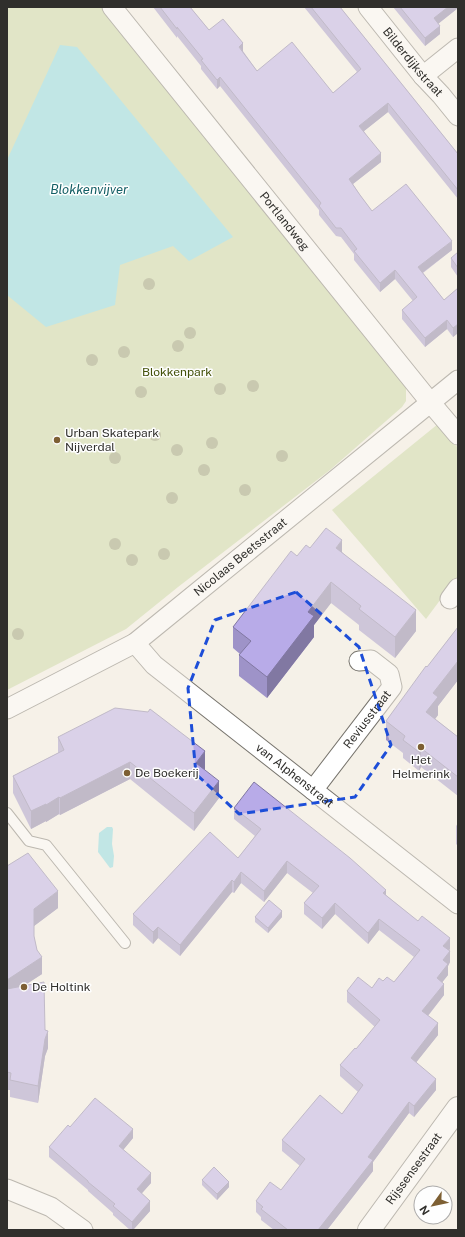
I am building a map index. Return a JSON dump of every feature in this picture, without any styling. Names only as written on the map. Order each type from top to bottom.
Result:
[{"type":"main road","name":"Rijssensestraat","points":[[369,1230],[458,1108]]},
{"type":"street","name":"Portlandweg","points":[[112,7],[458,435]]},
{"type":"street","name":"Bilderdijkstraat","points":[[368,7],[423,76],[458,116]]},
{"type":"street","points":[[423,76],[458,48]]},
{"type":"street","name":"Nicolaas Beetsstraat","points":[[7,709],[135,643],[458,380]]},
{"type":"street","name":"van Alphenstraat","points":[[135,643],[154,665],[458,904]]},
{"type":"street","name":"Reviusstraat","points":[[313,790],[392,687],[389,674],[371,660],[360,661]]},
{"type":"street","points":[[7,1189],[51,1207],[83,1230]]},
{"type":"lane","points":[[7,813],[29,841],[46,845],[125,943]]},
{"type":"highlighted area","points":[[296,592],[359,647],[391,745],[355,797],[239,814],[196,774],[188,688],[215,620]]},
{"type":"green space","name":"Blokkenpark","points":[[7,7],[101,7],[406,384],[406,401],[402,407],[330,470],[126,629],[7,690]]},
{"type":"green space","points":[[438,424],[458,448],[458,576],[426,619],[332,510]]},
{"type":"water","name":"Blokkenvijver","points":[[60,45],[77,47],[233,237],[189,261],[173,246],[120,265],[115,305],[46,327],[7,295],[7,160]]},
{"type":"water","points":[[107,827],[112,827],[113,829],[112,844],[114,856],[113,867],[110,868],[98,852],[99,833]]},
{"type":"building","points":[[160,7],[190,7],[209,30],[223,19],[243,43],[239,47],[257,71],[292,42],[333,93],[361,69],[311,7],[340,7],[458,154],[458,190],[388,103],[359,126],[381,153],[349,179],[372,211],[406,184],[452,241],[418,267],[444,300],[458,288],[458,324],[453,328],[447,320],[425,338],[402,310],[417,297],[395,270],[380,283],[354,251],[357,249],[341,228],[336,228],[319,206],[321,203],[220,77],[217,80],[201,60],[203,59]]},
{"type":"building","points":[[400,7],[448,7],[434,18],[440,26],[425,38]]},
{"type":"building","points":[[458,252],[458,268],[451,258]]},
{"type":"building","points":[[326,528],[342,540],[336,548],[416,610],[395,637],[359,609],[361,606],[331,582],[308,612],[314,616],[267,677],[239,655],[251,641],[233,627],[291,551],[297,556],[306,545],[310,548]]},
{"type":"building","points":[[458,627],[458,661],[433,693],[438,697],[426,712],[458,737],[458,777],[421,748],[419,752],[403,740],[405,736],[386,721],[426,666],[427,667]]},
{"type":"building","name":"De Boekerij","points":[[115,708],[148,712],[150,709],[205,751],[196,763],[219,781],[194,813],[130,762],[46,805],[31,811],[13,776],[64,750],[58,737]]},
{"type":"building","points":[[254,782],[350,858],[386,890],[383,893],[418,921],[422,916],[450,938],[443,946],[450,951],[443,960],[448,964],[437,978],[444,984],[422,1011],[438,1023],[411,1058],[436,1079],[414,1106],[409,1102],[368,1157],[373,1160],[318,1230],[288,1230],[261,1209],[263,1207],[256,1201],[270,1182],[281,1190],[305,1159],[282,1140],[320,1095],[342,1114],[363,1085],[340,1065],[355,1048],[356,1049],[380,1020],[347,991],[358,977],[372,988],[379,978],[383,981],[387,977],[394,982],[420,950],[379,919],[368,933],[335,903],[322,918],[304,903],[319,886],[287,861],[264,891],[241,872],[234,882],[232,880],[180,945],[158,927],[153,932],[133,914],[210,832],[238,858],[261,829],[234,808]]},
{"type":"building","points":[[28,853],[58,891],[34,909],[34,936],[37,950],[42,957],[7,980],[7,866]]},
{"type":"building","points":[[269,900],[282,911],[268,928],[255,917]]},
{"type":"building","points":[[44,982],[45,1030],[48,1031],[45,1039],[38,1086],[10,1080],[11,1073],[7,1072],[7,989]]},
{"type":"building","points":[[95,1098],[133,1129],[119,1146],[151,1173],[137,1189],[150,1201],[132,1222],[113,1206],[115,1204],[49,1147],[68,1125],[70,1127]]},
{"type":"building","points":[[214,1167],[229,1182],[217,1194],[202,1180]]},
{"type":"place","name":"Urban Skatepark Nijverdal","points":[[57,440]]},
{"type":"place","name":"Het Helmerink","points":[[421,747]]},
{"type":"place","name":"De Boekerij","points":[[127,773]]},
{"type":"place","name":"De Holtink","points":[[24,987]]}]
